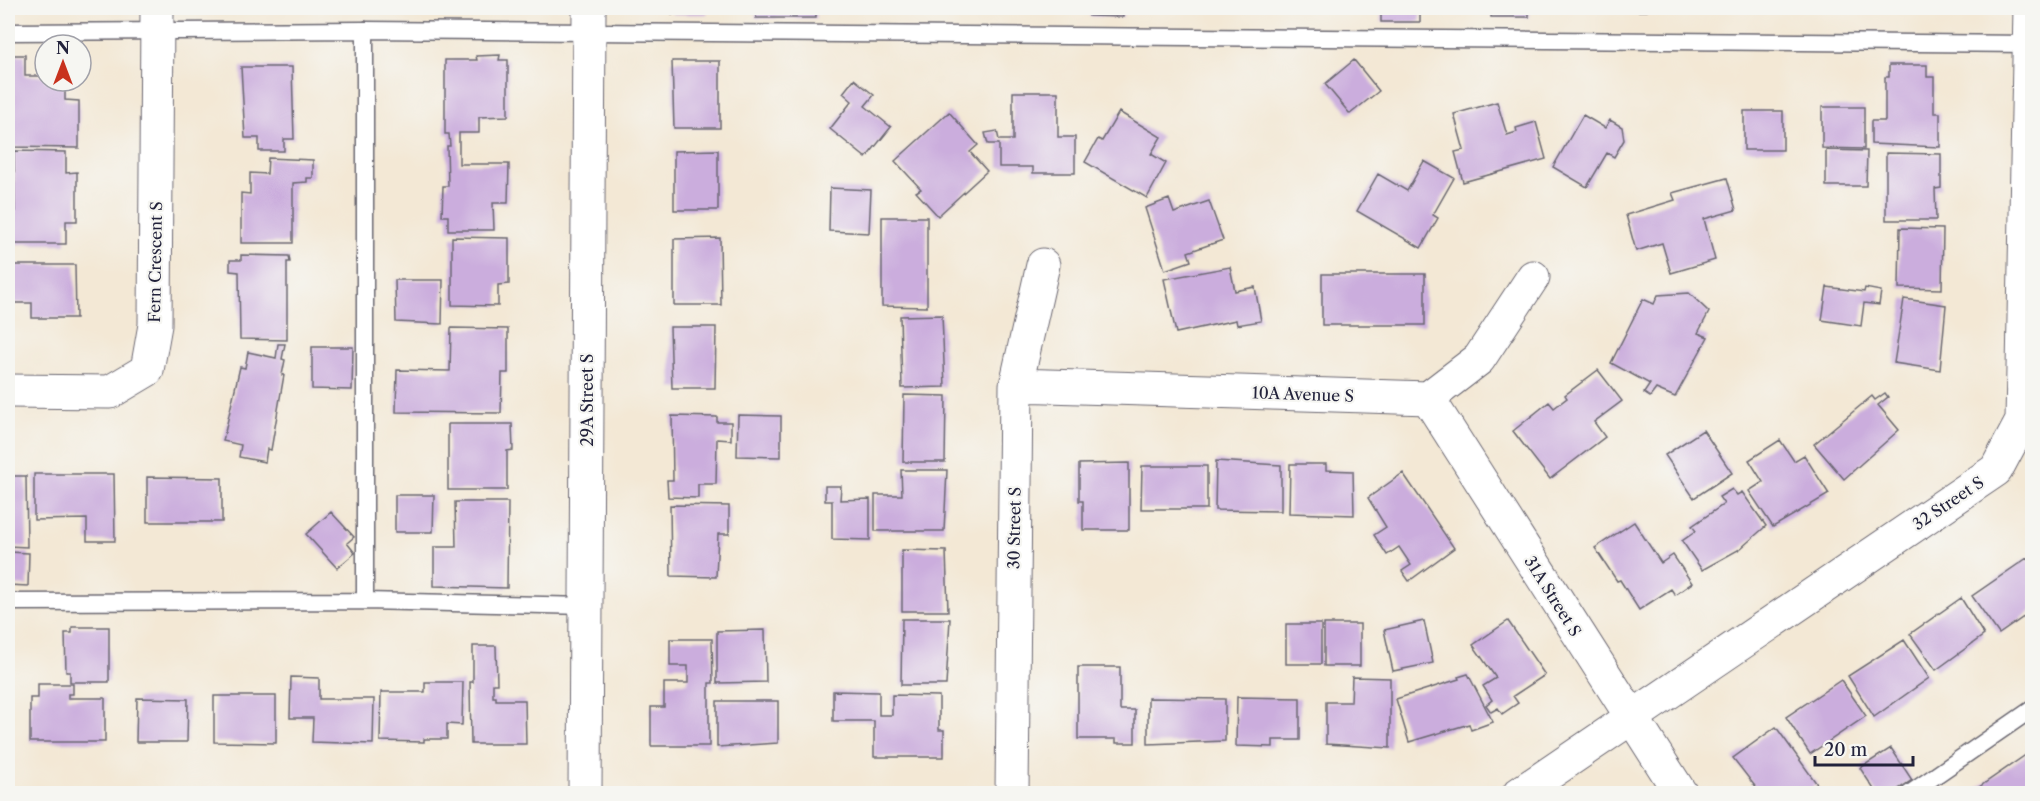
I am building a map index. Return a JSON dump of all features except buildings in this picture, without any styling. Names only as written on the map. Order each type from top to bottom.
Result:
[{"type":"street","name":"32 Street S","points":[[1519,794],[1996,470],[2022,421],[2030,8]]},
{"type":"street","name":"Fern Crescent S","points":[[8,391],[110,392],[147,370],[155,325],[157,19]]},
{"type":"street","name":"29A Street S","points":[[585,794],[589,20]]},
{"type":"street","name":"30 Street S","points":[[1012,794],[1016,386],[1043,265]]},
{"type":"street","points":[[1428,398],[1479,359],[1533,277]]},
{"type":"street","name":"10A Avenue S","points":[[1016,386],[1428,398]]},
{"type":"street","name":"31A Street S","points":[[1428,398],[1680,794]]},
{"type":"lane","points":[[8,32],[157,19],[365,30],[589,20],[2031,44]]},
{"type":"lane","points":[[365,30],[365,601]]},
{"type":"lane","points":[[8,602],[365,601],[586,606]]},
{"type":"lane","points":[[1908,794],[2032,710]]}]
